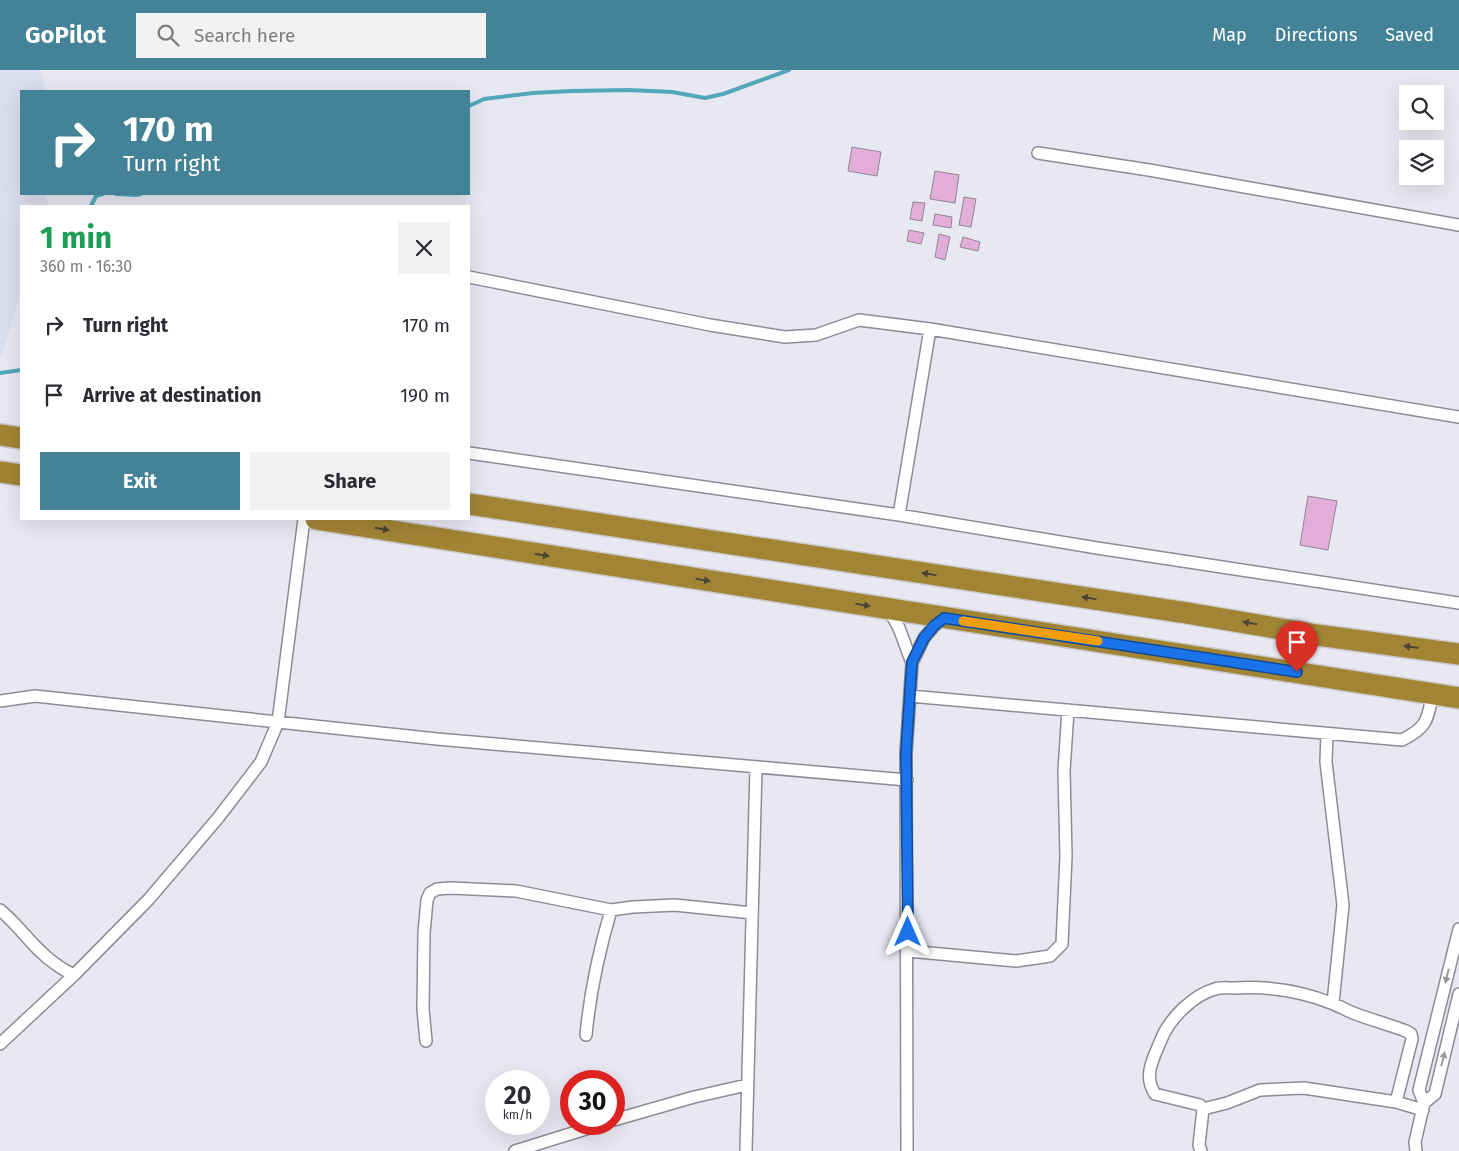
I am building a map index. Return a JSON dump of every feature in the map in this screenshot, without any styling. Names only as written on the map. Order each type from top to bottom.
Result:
[{"type":"highway","points":[[0,435],[20,438]]},
{"type":"highway","points":[[0,472],[20,475]]},
{"type":"highway","points":[[470,504],[1178,611],[1317,635],[1459,654]]},
{"type":"highway","points":[[322,520],[1459,698]]},
{"type":"street","points":[[1038,153],[1149,170],[1459,225]]},
{"type":"street","points":[[470,277],[710,325],[785,337],[816,335],[860,320],[930,328],[1459,417]]},
{"type":"street","points":[[899,515],[930,328]]},
{"type":"street","points":[[470,454],[899,515],[1097,548],[1459,603]]},
{"type":"street","points":[[0,1044],[74,975],[149,899],[218,818],[261,762],[278,722],[304,520]]},
{"type":"street","points":[[889,610],[899,628],[912,662]]},
{"type":"street","points":[[907,1151],[908,951],[906,753],[912,662],[924,638],[944,618]]},
{"type":"street","points":[[910,696],[1402,740],[1417,732],[1427,719],[1433,693]]},
{"type":"street","points":[[0,701],[35,696],[437,739],[907,780]]},
{"type":"street","points":[[908,951],[1016,961],[1050,956],[1062,944],[1066,856],[1064,771],[1068,710]]},
{"type":"street","points":[[1327,734],[1326,762],[1343,905],[1333,1003]]},
{"type":"street","points":[[746,1151],[756,767]]},
{"type":"street","points":[[426,1040],[422,1008],[424,933],[427,900],[430,893],[437,889],[516,891],[611,910],[633,907],[675,906],[752,913]]},
{"type":"street","points":[[0,910],[56,965],[74,975]]},
{"type":"street","points":[[586,1035],[589,1003],[598,955],[611,910]]},
{"type":"street","points":[[1424,1106],[1419,1090],[1459,929]]},
{"type":"street","points":[[1201,1151],[1199,1145],[1203,1109],[1200,1105],[1155,1094],[1149,1079],[1150,1066],[1162,1036],[1176,1017],[1189,1004],[1216,988],[1256,986],[1311,996],[1411,1034],[1412,1039],[1396,1102]]},
{"type":"street","points":[[1416,1151],[1415,1142],[1424,1106],[1434,1094],[1459,994]]},
{"type":"street","points":[[625,1117],[694,1097],[748,1085]]},
{"type":"street","points":[[1203,1109],[1227,1103],[1260,1090],[1280,1088],[1304,1088],[1424,1106]]},
{"type":"street","points":[[516,1151],[567,1135]]},
{"type":"shaded area","points":[[0,70],[40,70],[46,90],[20,90],[20,195],[45,195],[48,205],[20,205],[20,295],[0,356]]},
{"type":"building","points":[[852,147],[881,152],[877,176],[848,171]]},
{"type":"building","points":[[935,171],[959,175],[955,203],[930,199]]},
{"type":"building","points":[[964,197],[976,199],[971,227],[959,225]]},
{"type":"building","points":[[913,202],[925,203],[922,221],[910,219]]},
{"type":"building","points":[[935,214],[952,217],[951,228],[933,225]]},
{"type":"building","points":[[909,230],[924,233],[921,244],[907,241]]},
{"type":"building","points":[[939,234],[950,237],[945,260],[935,257]]},
{"type":"building","points":[[963,237],[980,242],[978,251],[960,247]]},
{"type":"building","points":[[1308,496],[1337,501],[1328,550],[1300,545]]},
{"type":"waterway","points":[[470,106],[484,99],[571,91],[629,90],[672,92],[705,98],[723,94],[789,70]]},
{"type":"waterway","points":[[92,205],[96,196],[100,195]]},
{"type":"waterway","points":[[0,373],[20,370]]},
{"type":"slow traffic","points":[[963,621],[1098,641]]},
{"type":"route","points":[[908,932],[906,753],[912,662],[924,638],[944,618],[1297,672]]}]
